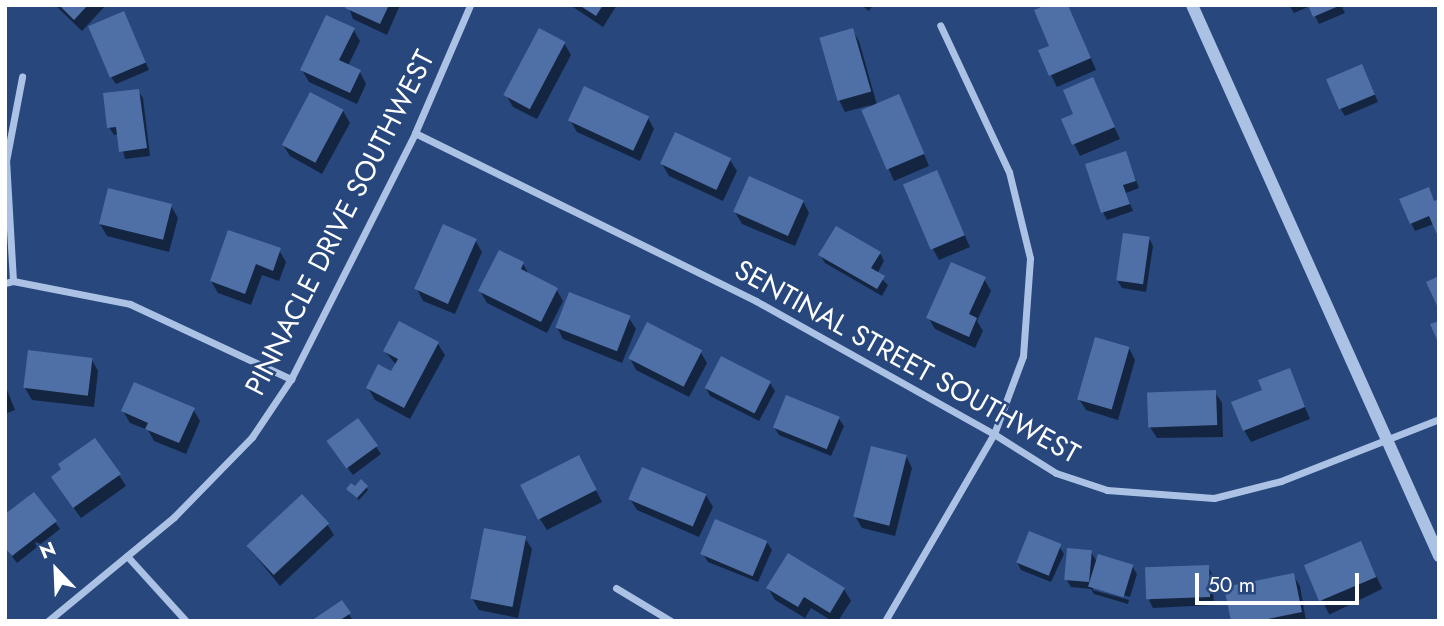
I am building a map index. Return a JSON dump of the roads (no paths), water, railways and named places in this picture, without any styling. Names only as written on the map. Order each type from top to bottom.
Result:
[{"type":"street","name":"PINNACLE DRIVE SOUTHWEST","points":[[48,621],[174,517],[252,437],[291,379],[415,133],[470,5]]},
{"type":"street","points":[[1192,5],[1439,556]]},
{"type":"street","points":[[885,621],[994,434],[1023,356],[1030,258],[1009,172],[940,25]]},
{"type":"street","points":[[22,77],[6,161],[9,282],[130,304],[291,379]]},
{"type":"street","name":"SENTINAL STREET SOUTHWEST","points":[[415,133],[756,301],[994,434],[1056,473],[1107,490],[1214,498],[1281,481],[1439,419]]},
{"type":"street","points":[[127,556],[186,621]]},
{"type":"street","points":[[616,588],[671,621]]}]
